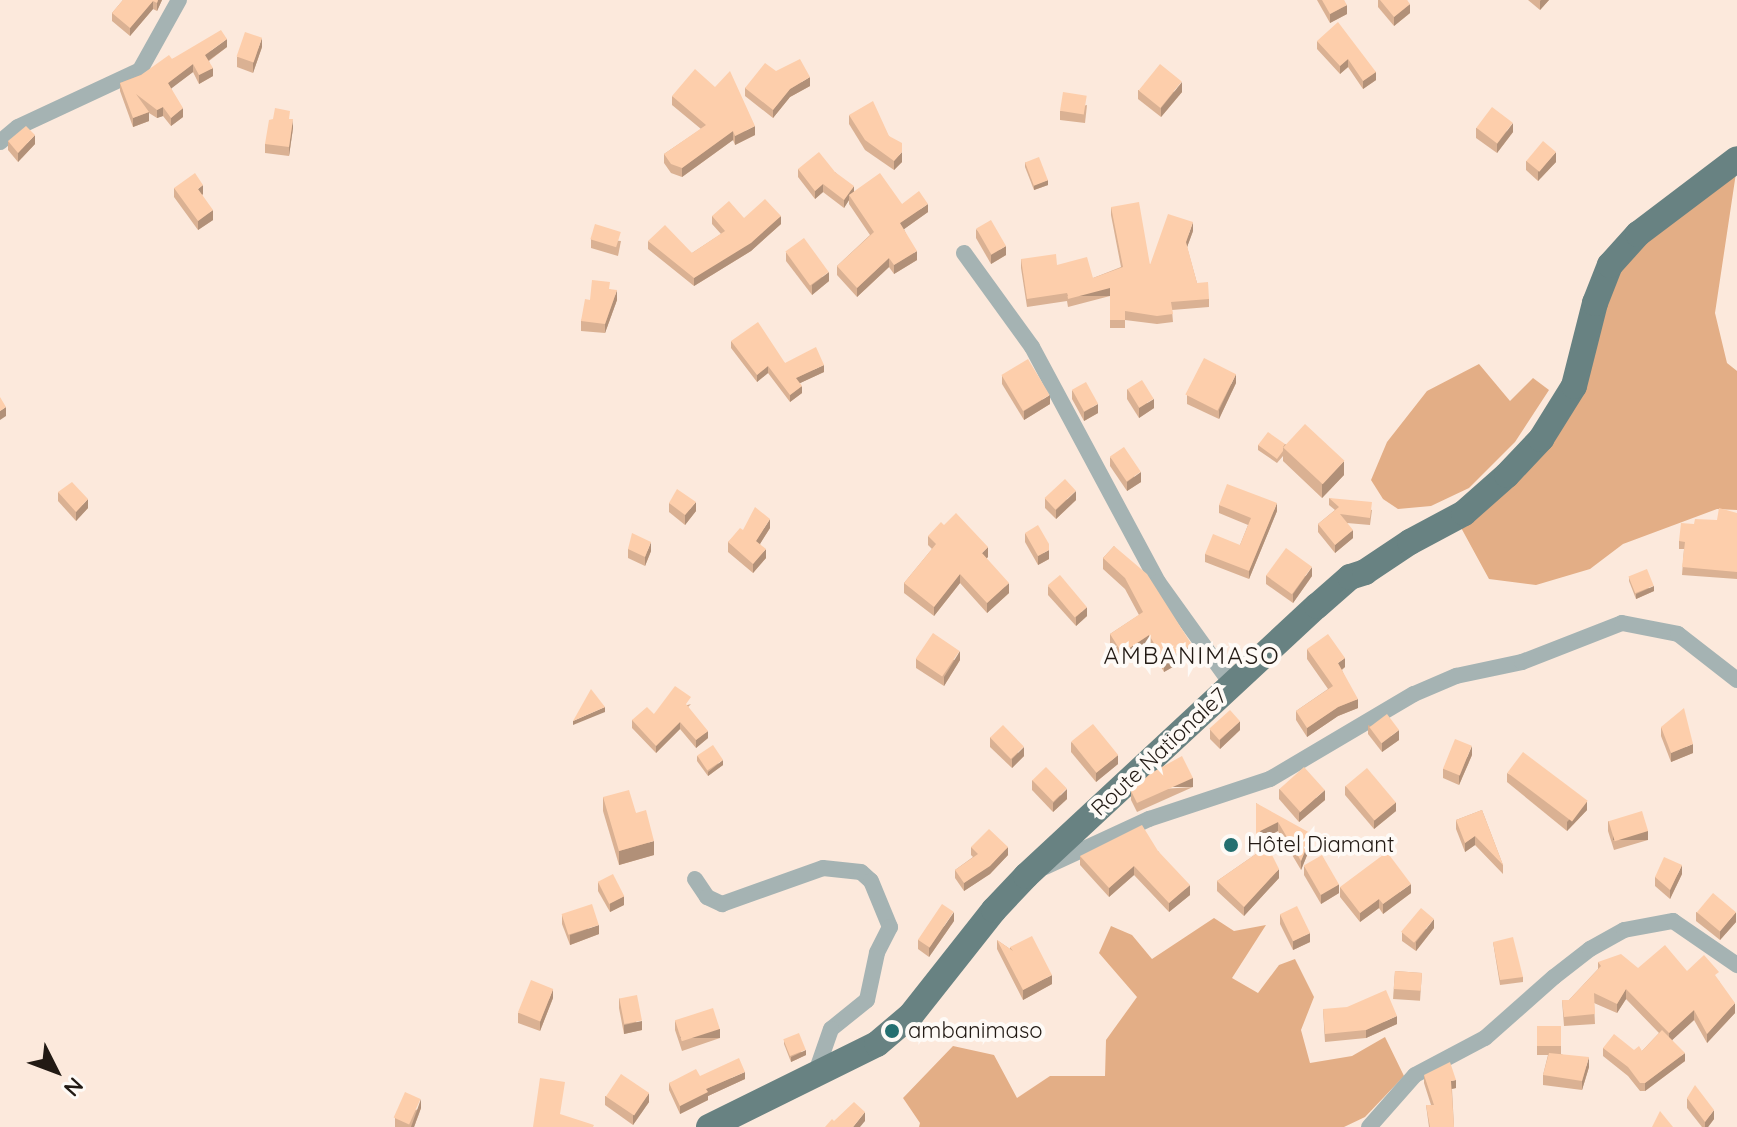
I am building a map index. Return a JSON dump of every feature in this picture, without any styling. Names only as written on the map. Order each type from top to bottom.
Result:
[{"type":"main road","name":"Route Nationale7","points":[[709,1127],[877,1044],[911,1015],[994,910],[1026,876],[1350,577],[1365,572],[1410,542],[1464,513],[1507,475],[1541,439],[1574,386],[1595,303],[1610,265],[1638,234],[1731,165]]},
{"type":"street","points":[[0,142],[18,127],[140,70],[179,0]]},
{"type":"street","points":[[964,253],[1032,347],[1158,582],[1232,685]]},
{"type":"street","points":[[1026,876],[1149,819],[1270,779],[1414,694],[1456,676],[1522,662],[1622,623],[1678,634],[1737,680]]},
{"type":"street","points":[[695,879],[707,897],[722,904],[823,868],[861,872],[871,881],[890,927],[877,953],[867,1000],[831,1029],[816,1072]]},
{"type":"street","points":[[1369,1127],[1415,1075],[1485,1038],[1590,949],[1624,930],[1673,921],[1737,965]]},
{"type":"shaded area","points":[[1736,173],[1715,313],[1727,363],[1737,371],[1737,510],[1717,509],[1623,544],[1590,569],[1536,585],[1489,579],[1459,524],[1534,460],[1620,254]]},
{"type":"shaded area","points":[[1479,364],[1510,401],[1533,378],[1549,390],[1515,442],[1469,488],[1431,506],[1398,509],[1383,499],[1371,480],[1387,442],[1427,391]]},
{"type":"shaded area","points":[[1214,918],[1234,931],[1266,925],[1232,978],[1258,993],[1279,965],[1295,959],[1314,997],[1301,1030],[1310,1063],[1352,1056],[1385,1037],[1404,1076],[1365,1117],[1344,1127],[919,1127],[920,1123],[903,1098],[953,1046],[994,1055],[1017,1098],[1050,1076],[1105,1076],[1106,1040],[1137,997],[1099,953],[1111,926],[1132,935],[1152,959]]},
{"type":"building","points":[[123,0],[158,0],[157,3],[153,1],[130,28],[112,13]]},
{"type":"building","points":[[1322,0],[1344,0],[1347,5],[1330,14]]},
{"type":"building","points":[[1380,0],[1407,0],[1410,4],[1394,17]]},
{"type":"building","points":[[1338,22],[1376,72],[1363,81],[1348,59],[1340,66],[1317,41]]},
{"type":"building","points":[[221,30],[227,39],[205,55],[213,68],[199,75],[193,64],[168,83],[183,108],[171,118],[163,107],[157,110],[136,94],[149,112],[133,118],[120,83],[141,75],[169,55],[172,59]]},
{"type":"building","points":[[245,32],[262,38],[254,62],[237,57]]},
{"type":"building","points":[[800,59],[810,77],[790,89],[773,110],[745,88],[765,63],[776,71]]},
{"type":"building","points":[[1160,64],[1182,82],[1160,108],[1139,90]]},
{"type":"building","points":[[695,69],[715,87],[730,71],[755,126],[735,136],[733,131],[682,168],[671,164],[664,154],[706,125],[672,96]]},
{"type":"building","points":[[1063,92],[1087,96],[1084,115],[1060,111]]},
{"type":"building","points":[[873,101],[889,136],[902,143],[902,152],[894,161],[865,140],[849,115]]},
{"type":"building","points":[[1492,107],[1513,123],[1497,143],[1476,128]]},
{"type":"building","points":[[275,108],[290,111],[289,119],[293,119],[289,147],[265,144],[269,120],[273,119]]},
{"type":"building","points":[[26,126],[35,135],[18,153],[8,141]]},
{"type":"building","points":[[1543,141],[1556,152],[1539,172],[1526,161]]},
{"type":"building","points":[[819,152],[835,172],[854,186],[844,200],[823,184],[815,191],[798,169]]},
{"type":"building","points":[[1039,157],[1048,180],[1034,186],[1025,162]]},
{"type":"building","points":[[195,173],[203,185],[198,189],[213,210],[198,221],[174,188]]},
{"type":"building","points":[[880,173],[902,204],[919,191],[928,204],[900,223],[917,251],[894,265],[889,258],[857,288],[837,266],[874,232],[849,195]]},
{"type":"building","points":[[765,199],[781,216],[751,243],[694,278],[648,241],[665,225],[692,253],[725,231],[712,216],[729,201],[744,218]]},
{"type":"building","points":[[1139,202],[1150,265],[1168,214],[1193,222],[1186,242],[1197,283],[1208,282],[1209,299],[1171,302],[1173,314],[1157,316],[1125,311],[1125,320],[1110,320],[1110,288],[1068,299],[1067,293],[1027,299],[1021,259],[1056,254],[1057,265],[1087,257],[1093,278],[1123,267],[1111,207]]},
{"type":"building","points":[[991,220],[1006,246],[991,254],[976,228]]},
{"type":"building","points":[[595,224],[621,232],[616,247],[590,239]]},
{"type":"building","points":[[804,238],[829,272],[810,285],[785,252]]},
{"type":"building","points":[[592,280],[610,282],[609,289],[617,290],[605,324],[581,321],[585,299],[590,300]]},
{"type":"building","points":[[758,322],[785,363],[816,347],[824,365],[796,378],[802,386],[790,395],[768,366],[757,375],[731,341]]},
{"type":"building","points":[[1204,358],[1236,374],[1217,411],[1185,395]]},
{"type":"building","points":[[1028,359],[1050,395],[1023,411],[1001,375]]},
{"type":"building","points":[[1142,380],[1154,399],[1139,408],[1128,389]]},
{"type":"building","points":[[1086,382],[1098,404],[1084,412],[1072,390]]},
{"type":"building","points":[[0,397],[6,407],[0,411]]},
{"type":"building","points":[[1305,424],[1344,461],[1323,484],[1283,447]]},
{"type":"building","points":[[1268,432],[1285,444],[1277,459],[1258,445]]},
{"type":"building","points":[[1124,447],[1141,472],[1127,481],[1110,457]]},
{"type":"building","points":[[1065,479],[1076,491],[1055,510],[1045,498]]},
{"type":"building","points":[[72,482],[88,499],[76,512],[58,492]]},
{"type":"building","points":[[1227,484],[1277,503],[1249,571],[1205,554],[1213,534],[1240,545],[1251,518],[1219,505]]},
{"type":"building","points":[[677,489],[696,502],[685,515],[669,503]]},
{"type":"building","points":[[1329,498],[1372,502],[1370,518],[1340,514],[1353,530],[1335,545],[1318,524],[1339,507]]},
{"type":"building","points":[[755,507],[770,519],[756,541],[766,549],[753,564],[728,542],[740,528],[743,530]]},
{"type":"building","points":[[1719,508],[1737,513],[1737,572],[1682,567],[1685,542],[1679,541],[1681,523],[1694,524],[1695,519],[1717,520]]},
{"type":"building","points":[[956,513],[988,547],[982,553],[1009,583],[987,603],[960,574],[934,607],[904,583],[936,544],[928,536],[941,522],[944,525]]},
{"type":"building","points":[[1038,525],[1049,544],[1049,550],[1038,556],[1025,533]]},
{"type":"building","points":[[632,533],[651,542],[645,557],[628,549]]},
{"type":"building","points":[[1114,546],[1147,574],[1192,645],[1164,660],[1149,635],[1122,653],[1110,634],[1143,612],[1125,578],[1103,558]]},
{"type":"building","points":[[1286,548],[1312,567],[1292,594],[1266,576]]},
{"type":"building","points":[[1647,569],[1654,586],[1635,593],[1628,576]]},
{"type":"building","points":[[1060,575],[1087,607],[1075,617],[1048,585]]},
{"type":"building","points":[[933,633],[960,651],[942,677],[916,659]]},
{"type":"building","points":[[1328,634],[1345,658],[1338,663],[1358,699],[1338,707],[1307,728],[1296,711],[1333,686],[1307,649]]},
{"type":"building","points":[[675,686],[691,697],[686,704],[708,731],[696,740],[680,722],[656,746],[632,720],[647,707],[654,714]]},
{"type":"building","points":[[591,689],[605,707],[573,721]]},
{"type":"building","points":[[1684,708],[1693,744],[1671,753],[1661,727]]},
{"type":"building","points":[[1230,710],[1240,721],[1219,740],[1209,729]]},
{"type":"building","points":[[1387,714],[1399,730],[1381,743],[1369,727]]},
{"type":"building","points":[[1093,724],[1118,755],[1096,773],[1071,742]]},
{"type":"building","points":[[1003,725],[1024,747],[1011,759],[990,738]]},
{"type":"building","points":[[1455,739],[1472,746],[1460,775],[1443,769]]},
{"type":"building","points":[[713,745],[723,760],[707,771],[697,756]]},
{"type":"building","points":[[1523,752],[1588,801],[1572,822],[1507,773]]},
{"type":"building","points":[[1182,756],[1193,778],[1137,803],[1131,791],[1151,773]]},
{"type":"building","points":[[1046,767],[1067,789],[1053,802],[1032,780]]},
{"type":"building","points":[[1304,767],[1325,790],[1300,812],[1279,789]]},
{"type":"building","points":[[1367,768],[1396,802],[1374,820],[1346,786]]},
{"type":"building","points":[[629,790],[636,813],[646,810],[654,841],[619,851],[603,797]]},
{"type":"building","points":[[1256,803],[1312,834],[1301,861],[1278,822],[1260,831],[1279,869],[1244,907],[1217,881],[1256,854]]},
{"type":"building","points":[[1482,810],[1503,865],[1475,836],[1465,843],[1456,820]]},
{"type":"building","points":[[1642,811],[1648,831],[1615,841],[1609,821]]},
{"type":"building","points":[[1142,825],[1158,851],[1190,885],[1169,903],[1134,866],[1109,888],[1080,856]]},
{"type":"building","points":[[989,829],[1008,847],[990,866],[964,883],[955,870],[978,854],[971,847]]},
{"type":"building","points":[[1387,852],[1411,884],[1383,904],[1379,899],[1360,913],[1340,887]]},
{"type":"building","points":[[1322,855],[1339,884],[1321,895],[1304,866]]},
{"type":"building","points":[[1664,857],[1682,865],[1670,890],[1655,877]]},
{"type":"building","points":[[613,874],[624,896],[609,904],[598,882]]},
{"type":"building","points":[[1713,893],[1736,912],[1720,931],[1697,912]]},
{"type":"building","points":[[592,904],[599,925],[568,935],[562,914]]},
{"type":"building","points":[[942,904],[954,912],[930,947],[918,940]]},
{"type":"building","points":[[1297,906],[1310,933],[1293,941],[1280,914]]},
{"type":"building","points":[[1421,908],[1434,919],[1414,943],[1401,932]]},
{"type":"building","points":[[1032,936],[1052,975],[1023,990],[997,940],[1013,951],[1010,947]]},
{"type":"building","points":[[1513,937],[1523,977],[1500,980],[1493,942]]},
{"type":"building","points":[[1665,945],[1687,971],[1704,955],[1719,972],[1715,975],[1735,1003],[1707,1034],[1694,1010],[1669,1033],[1626,989],[1617,1004],[1594,993],[1595,1014],[1564,1017],[1562,1000],[1569,1000],[1601,966],[1598,962],[1621,954],[1638,968]]},
{"type":"building","points":[[1395,971],[1422,973],[1421,991],[1394,989]]},
{"type":"building","points":[[531,980],[553,989],[540,1021],[518,1012]]},
{"type":"building","points":[[1386,990],[1397,1016],[1366,1030],[1325,1034],[1323,1009],[1347,1007]]},
{"type":"building","points":[[637,995],[642,1021],[624,1024],[619,998]]},
{"type":"building","points":[[713,1008],[720,1029],[682,1041],[675,1020]]},
{"type":"building","points":[[1537,1026],[1561,1026],[1561,1046],[1537,1046]]},
{"type":"building","points":[[1662,1030],[1685,1053],[1645,1083],[1640,1083],[1628,1067],[1603,1048],[1614,1034],[1634,1050],[1639,1046],[1642,1051]]},
{"type":"building","points":[[799,1033],[806,1050],[790,1056],[783,1039]]},
{"type":"building","points":[[1549,1053],[1589,1057],[1582,1081],[1543,1075]]},
{"type":"building","points":[[739,1058],[745,1072],[706,1089],[708,1092],[680,1106],[669,1083],[696,1069],[700,1076]]},
{"type":"building","points":[[1450,1062],[1456,1080],[1451,1081],[1454,1127],[1430,1127],[1426,1105],[1434,1105],[1424,1075]]},
{"type":"building","points":[[621,1074],[649,1093],[634,1115],[606,1096]]},
{"type":"building","points":[[540,1078],[565,1082],[560,1114],[593,1127],[533,1127]]},
{"type":"building","points":[[1695,1085],[1714,1110],[1705,1122],[1687,1098]]},
{"type":"building","points":[[405,1092],[421,1099],[409,1124],[394,1118]]},
{"type":"building","points":[[854,1102],[865,1112],[853,1127],[825,1127],[832,1119],[834,1121]]},
{"type":"building","points":[[1660,1111],[1673,1127],[1652,1127]]},
{"type":"place","name":"Hôtel Diamant","points":[[1231,845]]},
{"type":"place","name":"ambanimaso","points":[[892,1031]]},
{"type":"district","name":"AMBANIMASO","points":[[1192,656]]}]
